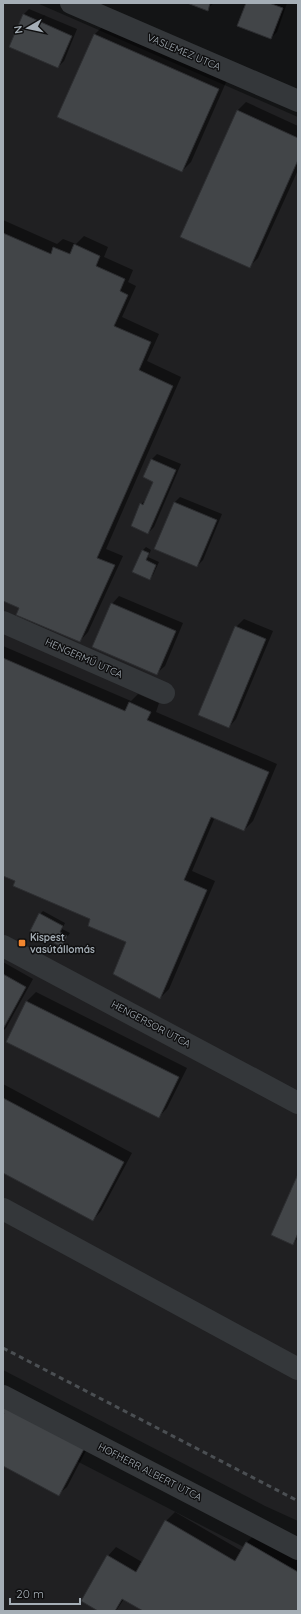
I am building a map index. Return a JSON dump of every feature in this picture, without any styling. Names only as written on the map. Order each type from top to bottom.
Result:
[{"type":"street","name":"VASLEMEZ UTCA","points":[[71,3],[298,102]]},
{"type":"street","name":"HENGERMŰ UTCA","points":[[3,622],[164,694]]},
{"type":"street","name":"HENGERSOR UTCA","points":[[3,946],[298,1103]]},
{"type":"street","points":[[3,1209],[298,1369]]},
{"type":"street","name":"HOFHERR ALBERT UTCA","points":[[3,1396],[298,1549]]},
{"type":"shaded area","points":[[3,3],[37,3],[298,117],[298,1521],[265,1506],[3,1370]]},
{"type":"shaded area","points":[[3,1423],[298,1575],[298,1611],[3,1611]]},
{"type":"building","points":[[187,3],[210,3],[208,11]]},
{"type":"building","points":[[246,3],[269,3],[283,8],[271,39],[237,26]]},
{"type":"building","points":[[23,14],[72,36],[58,68],[9,47]]},
{"type":"building","points":[[94,34],[219,89],[182,172],[57,117]]},
{"type":"building","points":[[237,110],[298,138],[298,160],[250,268],[180,237]]},
{"type":"building","points":[[3,233],[51,254],[53,247],[70,254],[74,244],[100,256],[96,266],[125,279],[120,291],[128,295],[114,326],[151,342],[139,370],[173,386],[97,558],[115,565],[80,642],[16,615],[19,608],[3,601]]},
{"type":"building","points":[[151,459],[176,470],[148,534],[131,526],[140,503],[143,505],[153,482],[143,477]]},
{"type":"building","points":[[174,502],[217,520],[197,567],[154,549]]},
{"type":"building","points":[[142,550],[149,553],[146,560],[156,565],[150,580],[132,572]]},
{"type":"building","points":[[111,603],[176,631],[157,675],[92,647]]},
{"type":"building","points":[[235,626],[266,639],[229,728],[198,715]]},
{"type":"building","points":[[3,658],[125,711],[129,702],[151,712],[147,720],[269,772],[244,831],[211,817],[184,880],[207,890],[160,999],[113,974],[126,942],[88,926],[90,919],[13,886],[15,881],[3,876]]},
{"type":"building","points":[[39,913],[63,926],[60,932],[67,936],[62,947],[30,931]]},
{"type":"building","points":[[3,974],[26,987],[3,1029]]},
{"type":"building","points":[[26,1001],[179,1077],[159,1118],[6,1042]]},
{"type":"building","points":[[3,1098],[124,1162],[93,1221],[3,1173]]},
{"type":"building","points":[[298,1174],[298,1233],[293,1245],[271,1235]]},
{"type":"building","points":[[3,1403],[84,1449],[59,1496],[3,1466]]},
{"type":"building","points":[[165,1520],[235,1561],[246,1542],[298,1572],[298,1611],[143,1611],[122,1599],[115,1611],[98,1611],[81,1601],[107,1555],[136,1572]]},
{"type":"railway","points":[[3,1348],[298,1501]]},
{"type":"place","name":"Kispest vasútállomás","points":[[22,943]]}]
